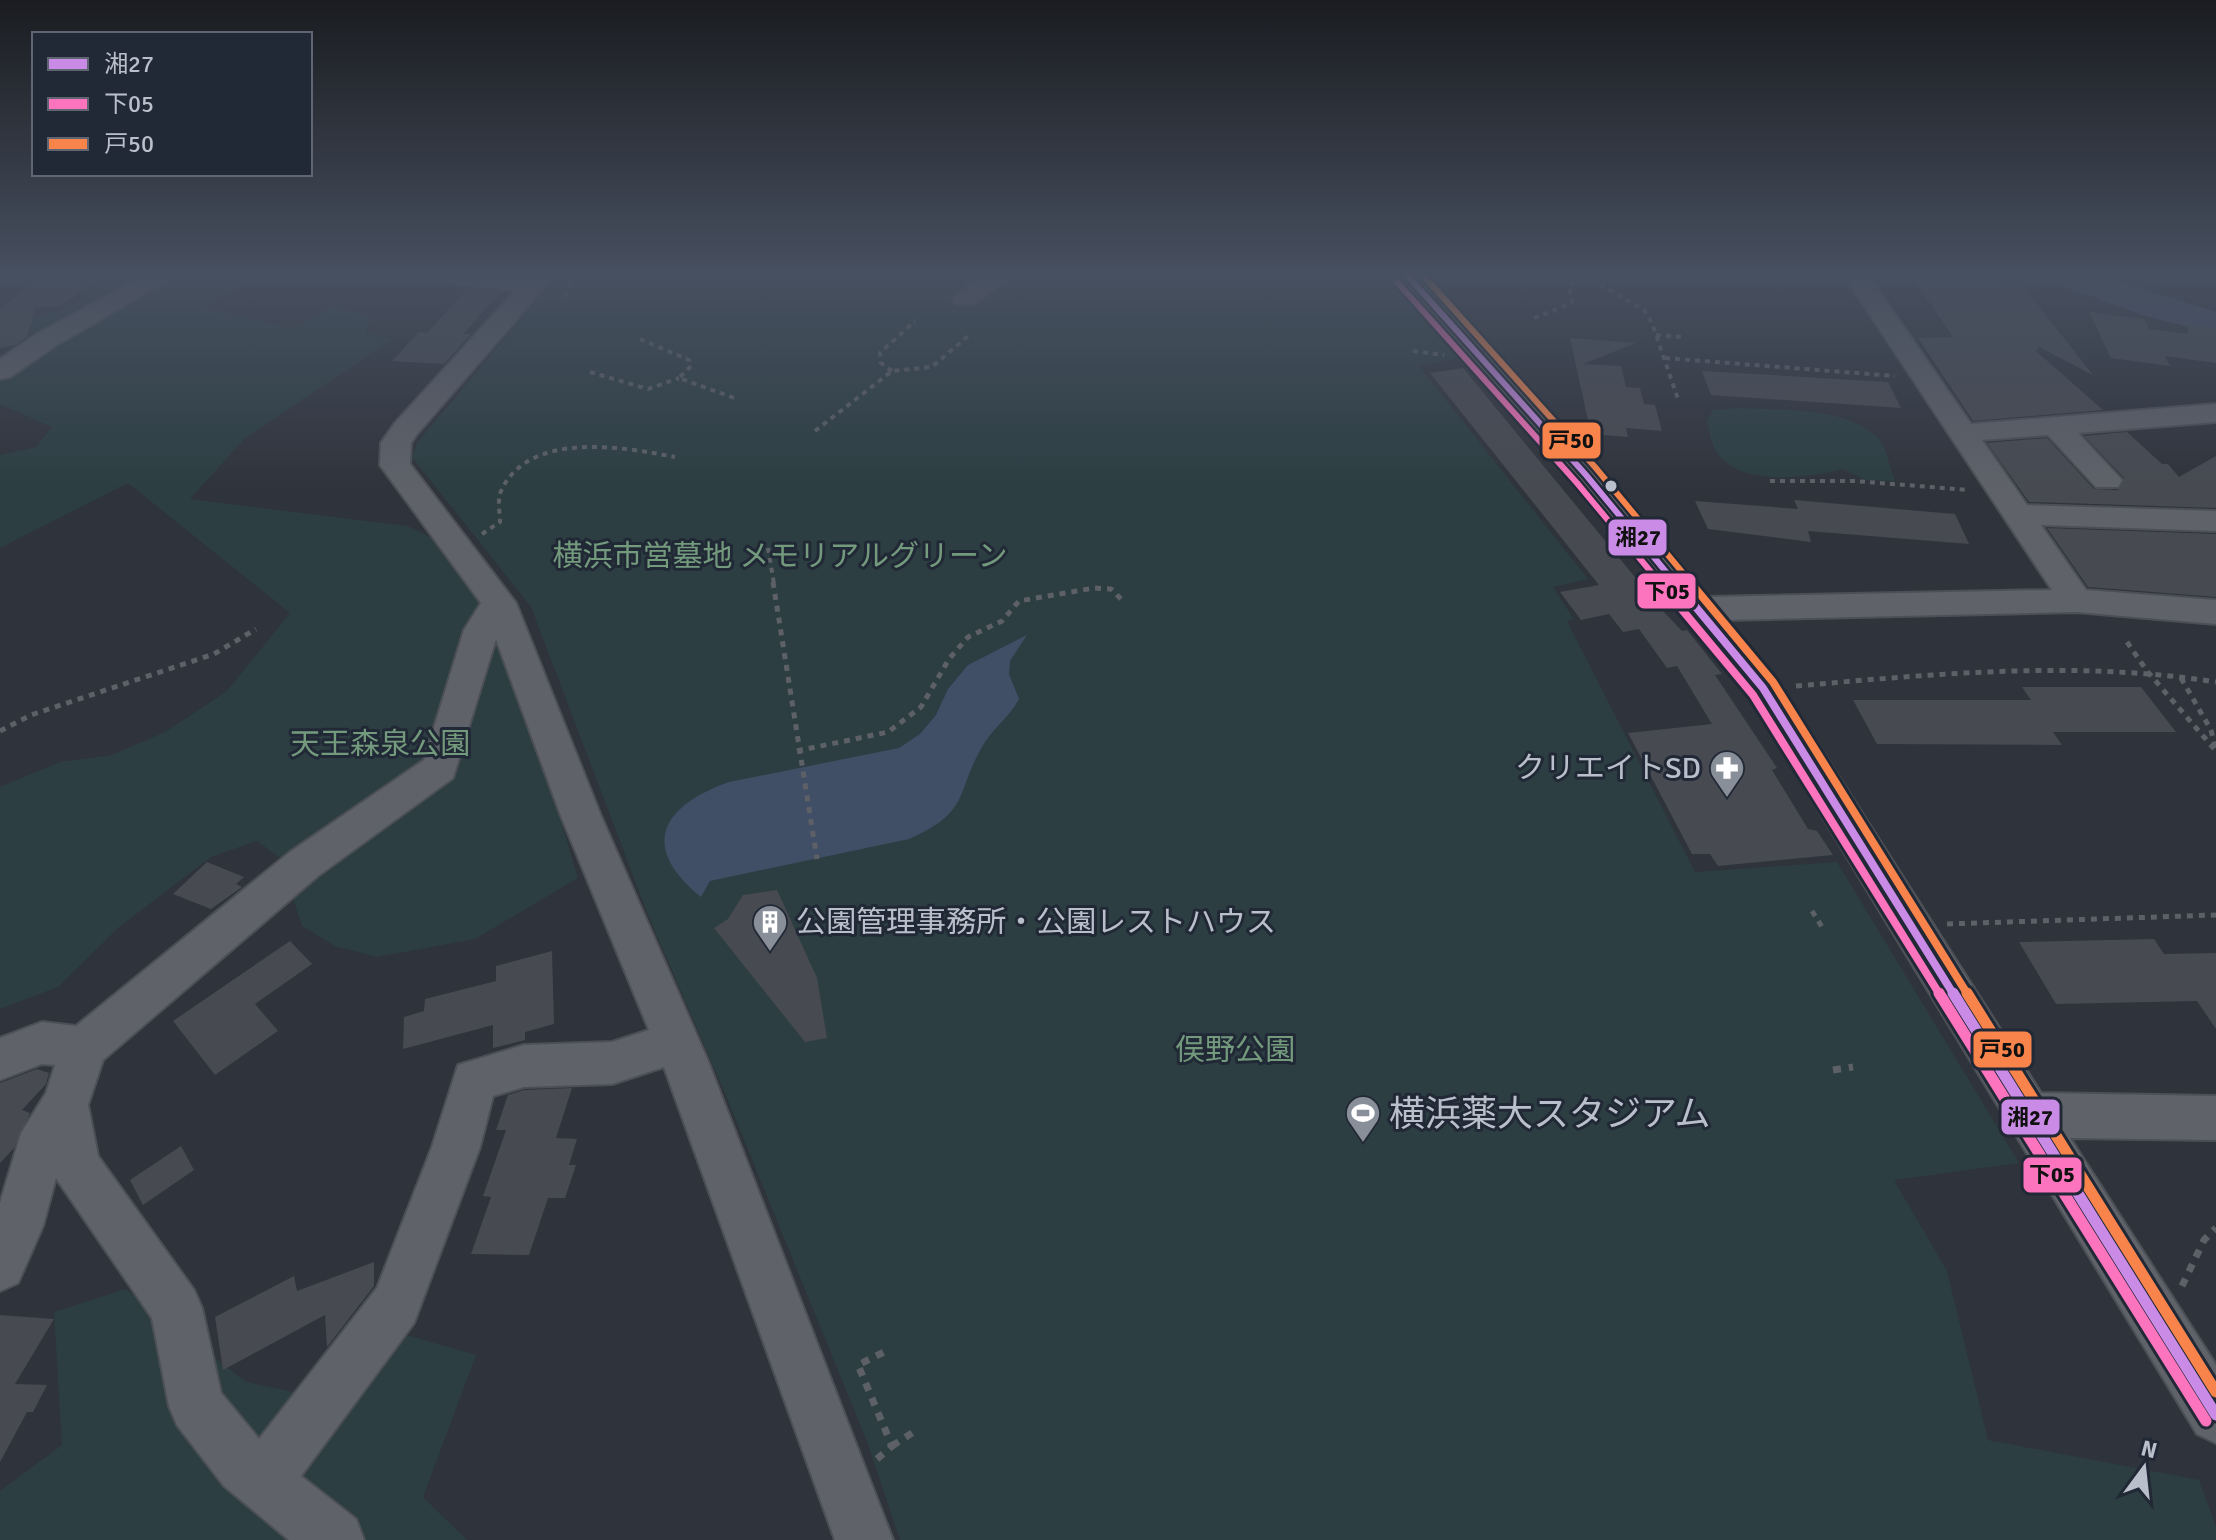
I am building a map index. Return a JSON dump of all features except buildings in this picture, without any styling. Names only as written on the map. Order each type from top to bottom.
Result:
[{"type":"street","points":[[0,371],[37,346]]},
{"type":"street","points":[[481,346],[396,443],[395,465],[499,603],[581,816],[677,1042],[864,1540]]},
{"type":"street","points":[[1473,346],[1700,609],[1763,688],[2216,1415]]},
{"type":"street","points":[[1903,346],[2076,601]]},
{"type":"street","points":[[1964,433],[2216,413]]},
{"type":"street","points":[[2057,428],[2107,480]]},
{"type":"street","points":[[2012,504],[2216,521]]},
{"type":"street","points":[[1700,609],[2076,601],[2216,612]]},
{"type":"street","points":[[0,1265],[18,1226],[45,1133],[65,1105],[84,1048],[304,864],[440,768],[481,630],[499,603]]},
{"type":"street","points":[[261,1481],[340,1383],[396,1305],[456,1147],[474,1080],[524,1066],[612,1063],[677,1042]]},
{"type":"street","points":[[0,1059],[42,1043],[84,1048]]},
{"type":"street","points":[[65,1105],[75,1165],[176,1308],[196,1406],[244,1466],[335,1540]]},
{"type":"street","points":[[2030,1115],[2216,1118]]},
{"type":"path","points":[[590,372],[648,389],[679,378],[691,366],[689,360],[656,346]]},
{"type":"path","points":[[888,346],[880,353],[881,363],[892,371],[920,371],[932,367],[957,346]]},
{"type":"path","points":[[1660,346],[1678,399]]},
{"type":"path","points":[[1413,351],[1448,355]]},
{"type":"path","points":[[1665,358],[1924,378]]},
{"type":"path","points":[[815,431],[892,371]]},
{"type":"path","points":[[679,378],[737,399]]},
{"type":"path","points":[[455,543],[490,531],[500,522],[500,493],[513,476],[546,455],[598,446],[628,447],[675,457]]},
{"type":"path","points":[[1770,481],[1855,481],[2012,504]]},
{"type":"path","points":[[768,548],[798,754],[817,859]]},
{"type":"path","points":[[798,754],[888,732],[921,707],[949,659],[968,637],[1002,621],[1019,601],[1094,588],[1111,589],[1124,602]]},
{"type":"path","points":[[0,731],[31,715],[214,654],[256,629]]},
{"type":"path","points":[[2127,642],[2147,671],[2216,751],[2211,730],[2181,678]]},
{"type":"path","points":[[1763,688],[1949,673],[2147,671],[2216,682]]},
{"type":"path","points":[[1812,911],[1822,927]]},
{"type":"path","points":[[1910,925],[2216,915]]},
{"type":"path","points":[[1833,1070],[1853,1067]]},
{"type":"path","points":[[2180,1291],[2204,1240],[2216,1228]]},
{"type":"path","points":[[886,1351],[858,1365],[892,1446]]},
{"type":"path","points":[[845,1484],[915,1431]]},
{"type":"green space","name":"天王森泉公園","points":[[25,346],[382,346],[244,439],[190,499],[408,526],[456,550],[495,600],[578,878],[475,939],[377,957],[335,946],[302,926],[280,858],[257,841],[211,857],[118,928],[58,987],[0,1009],[0,787],[60,762],[112,755],[165,732],[227,691],[290,613],[128,483],[0,548],[0,455],[36,447],[52,427],[0,404],[0,364]]},
{"type":"green space","name":"俣野公園","points":[[499,346],[1449,346],[1460,358],[1418,365],[1588,579],[1553,587],[1574,619],[1567,621],[1695,872],[1837,862],[2019,1163],[1894,1180],[1947,1271],[1988,1440],[2199,1480],[2216,1527],[2216,1540],[900,1540],[868,1444],[729,1103],[648,915],[531,607],[412,457],[417,443]]},
{"type":"green space","points":[[1738,408],[1813,412],[1850,421],[1866,429],[1882,443],[1895,481],[1866,480],[1843,469],[1779,477],[1762,476],[1731,466],[1715,450],[1707,421],[1713,410]]},
{"type":"green space","points":[[126,1289],[246,1382],[332,1400],[396,1332],[476,1355],[423,1497],[467,1540],[0,1540],[0,1491],[62,1445],[54,1312]]},
{"type":"water","points":[[1027,635],[1010,661],[1009,674],[1019,699],[985,742],[959,799],[944,819],[909,839],[710,881],[701,897],[682,879],[670,861],[665,845],[666,830],[687,803],[729,782],[899,748],[920,734],[936,715],[948,689],[968,665]]},
{"type":"transit line","name":"下05","points":[[1454,346],[1577,483],[1753,695],[2206,1421]]},
{"type":"transit line","name":"湘27","points":[[1470,346],[1586,475],[1763,688],[2216,1415]]},
{"type":"transit line","name":"戸50","points":[[1486,346],[1595,467],[1773,682],[2216,1392]]},
{"type":"place","name":"クリエイトSD","points":[[1727,799]]},
{"type":"place","name":"公園管理事務所・公園レストハウス","points":[[770,953]]},
{"type":"place","name":"横浜薬大スタジアム","points":[[1363,1144]]},
{"type":"park label","name":"横浜市営墓地 メモリアルグリーン","points":[[780,556]]}]
